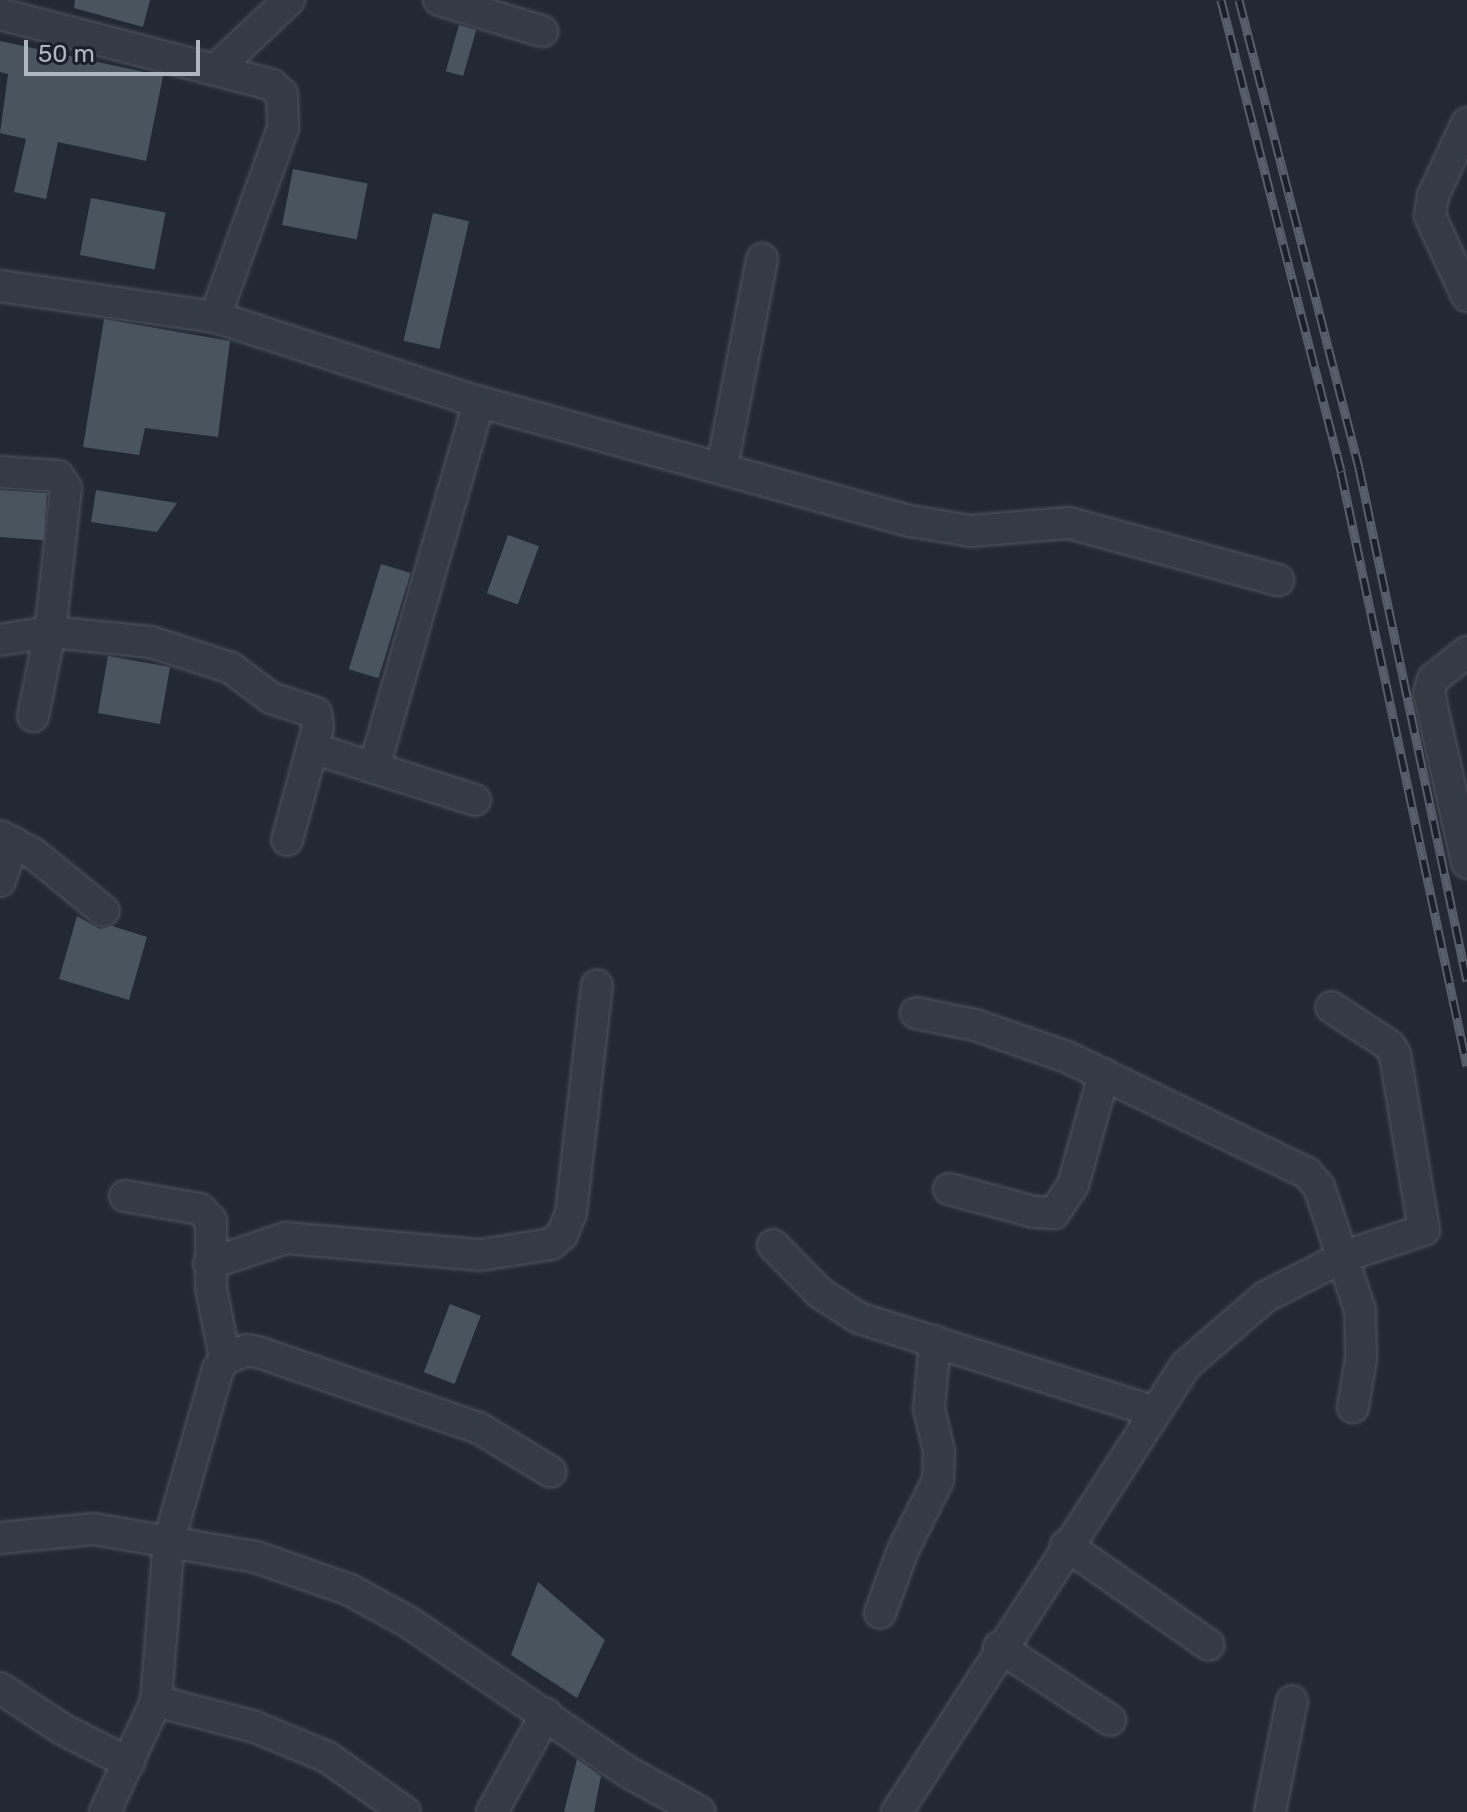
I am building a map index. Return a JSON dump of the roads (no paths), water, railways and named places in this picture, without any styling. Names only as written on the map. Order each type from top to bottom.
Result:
[{"type":"street","points":[[215,70],[289,0]]},
{"type":"street","points":[[439,0],[542,31]]},
{"type":"street","points":[[0,14],[272,85],[282,94],[285,109],[283,128],[215,317]]},
{"type":"street","points":[[1467,123],[1433,196],[1430,216],[1467,296]]},
{"type":"street","points":[[722,467],[762,259]]},
{"type":"street","points":[[0,286],[215,317],[479,402],[947,530],[1069,523],[1278,580]]},
{"type":"street","points":[[374,768],[479,402]]},
{"type":"street","points":[[0,472],[58,476],[66,488],[50,632],[33,716]]},
{"type":"street","points":[[0,640],[50,632],[151,642],[231,668],[271,698],[316,713],[319,722],[287,840]]},
{"type":"street","points":[[1467,652],[1433,679],[1429,693],[1467,863]]},
{"type":"street","points":[[312,748],[475,800]]},
{"type":"street","points":[[0,881],[7,839],[104,911]]},
{"type":"street","points":[[209,1264],[286,1238],[481,1255],[551,1244],[562,1235],[571,1213],[597,985]]},
{"type":"street","points":[[897,1812],[999,1647],[1186,1365],[1218,1334],[1265,1297],[1345,1256],[1419,1235],[1425,1221],[1395,1054],[1389,1045],[1331,1007]]},
{"type":"street","points":[[916,1013],[975,1025],[1104,1074],[1307,1173],[1319,1187],[1345,1256],[1361,1327],[1353,1407]]},
{"type":"street","points":[[949,1189],[1034,1212],[1054,1213],[1073,1185],[1104,1074]]},
{"type":"street","points":[[125,1196],[206,1214],[213,1232],[209,1264],[225,1359]]},
{"type":"street","points":[[773,1245],[837,1307],[1153,1411]]},
{"type":"street","points":[[880,1613],[903,1550],[938,1480],[939,1451],[929,1409],[935,1341]]},
{"type":"street","points":[[105,1812],[156,1701],[169,1541],[218,1369],[225,1359],[247,1350],[261,1353],[442,1415],[511,1443],[551,1472]]},
{"type":"street","points":[[0,1538],[94,1529],[256,1557],[350,1590],[410,1623],[686,1809]]},
{"type":"street","points":[[1066,1545],[1209,1645]]},
{"type":"street","points":[[999,1647],[1110,1720]]},
{"type":"street","points":[[0,1688],[62,1729],[129,1763]]},
{"type":"street","points":[[156,1701],[255,1727],[327,1757],[405,1812]]},
{"type":"street","points":[[1270,1812],[1292,1701]]},
{"type":"street","points":[[492,1812],[546,1714]]},
{"type":"railway","points":[[1221,0],[1341,472],[1467,1066]]},
{"type":"railway","points":[[1239,0],[1359,468],[1467,981]]}]
